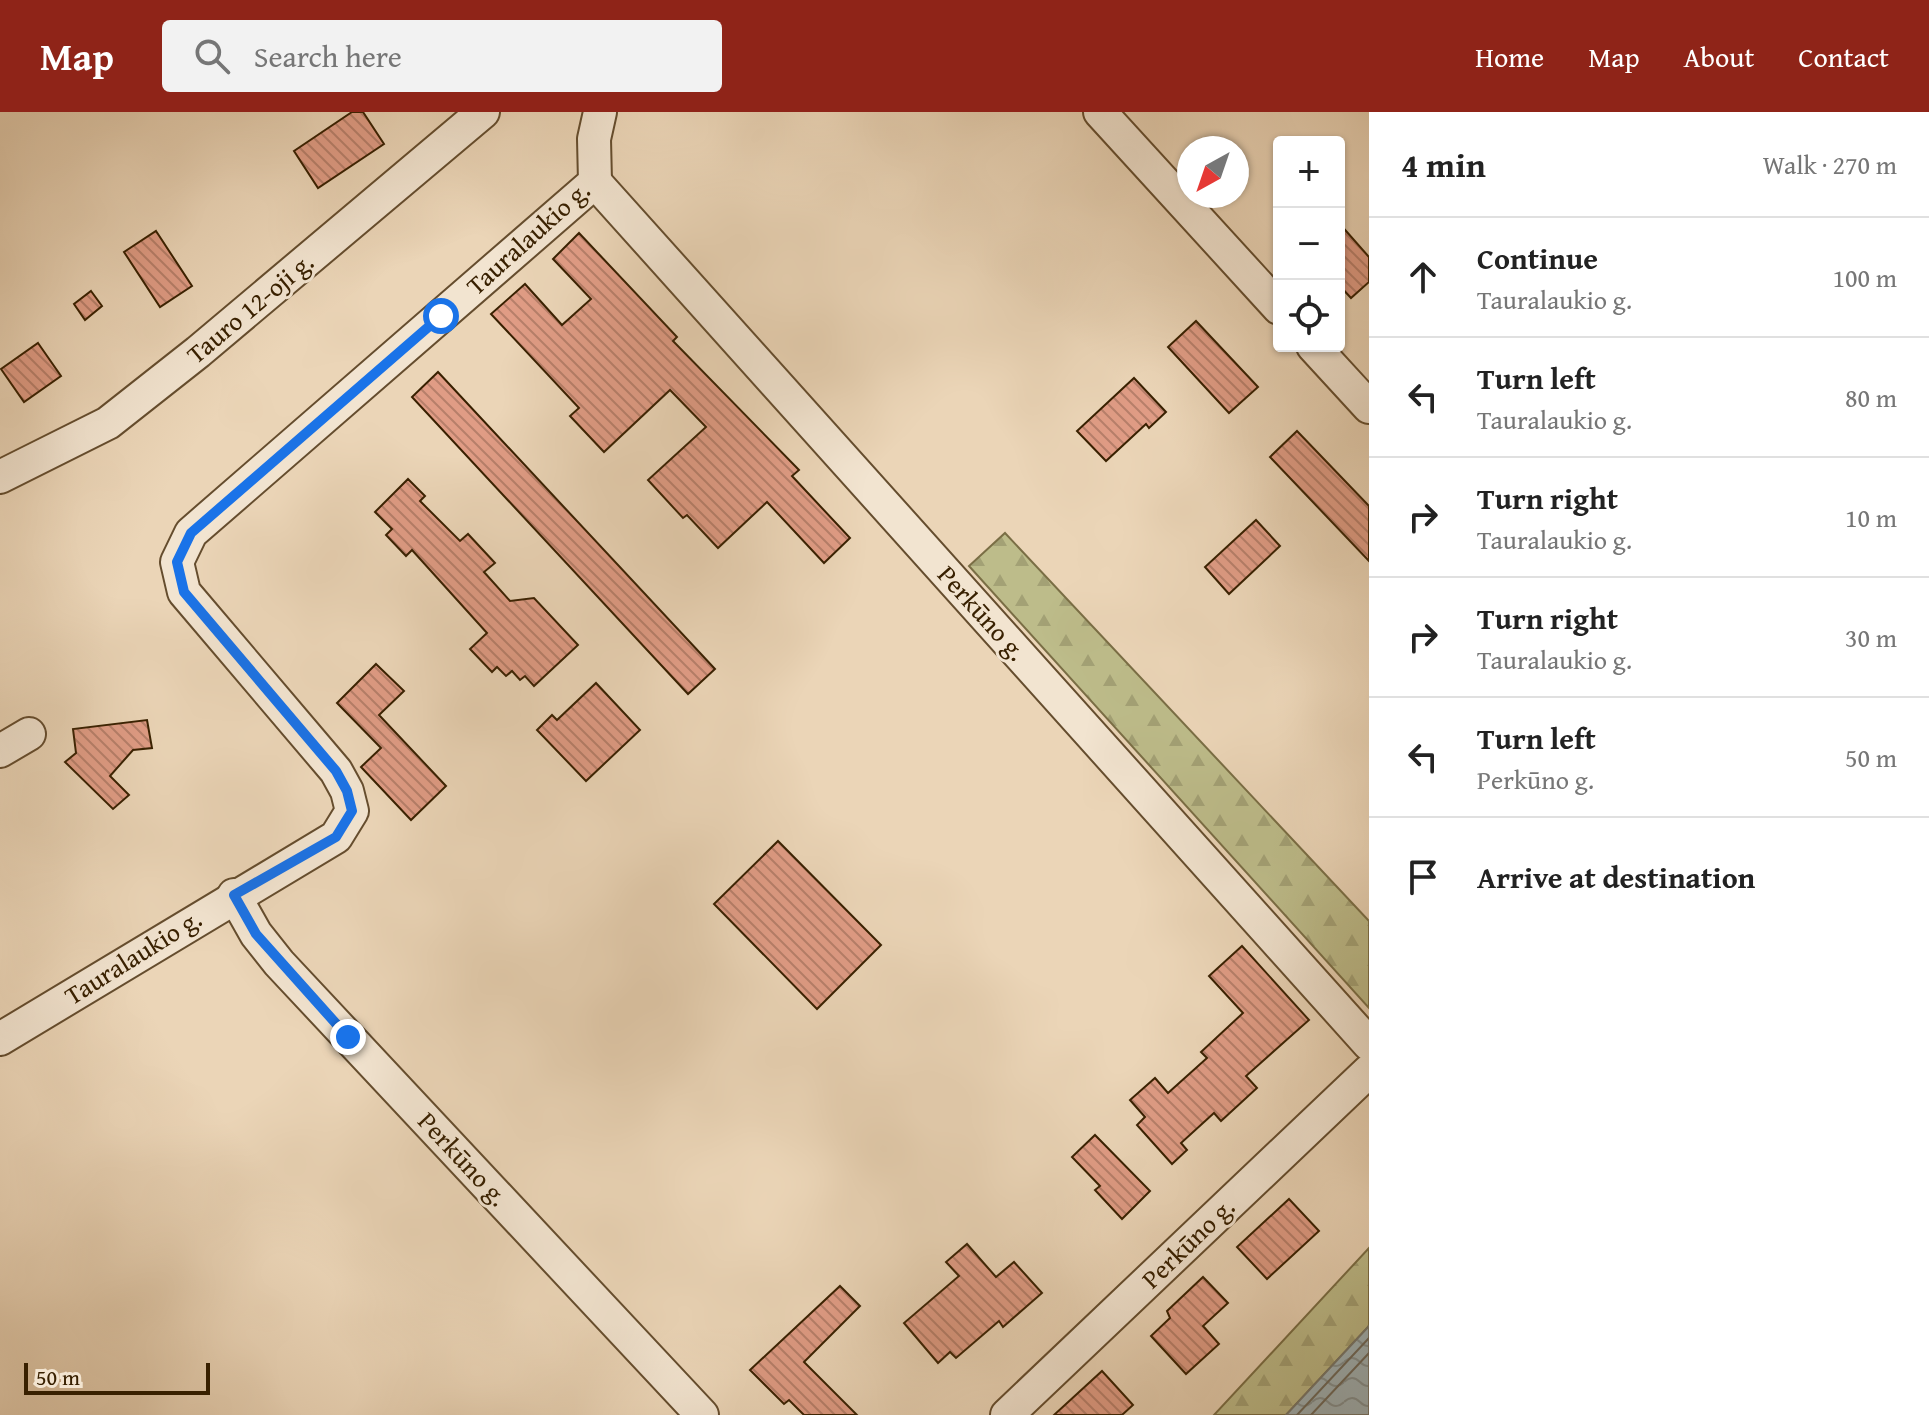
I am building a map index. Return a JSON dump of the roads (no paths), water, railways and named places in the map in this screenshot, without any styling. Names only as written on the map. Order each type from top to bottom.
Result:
[{"type":"street","name":"Tauro 12-oji g.","points":[[0,477],[108,423],[198,352],[483,112]]},
{"type":"street","name":"Tauralaukio g.","points":[[0,1039],[234,895],[336,837],[352,811],[347,791],[336,771],[184,592],[177,562],[191,533],[595,182],[594,139],[600,112]]},
{"type":"street","points":[[1100,112],[1273,301]]},
{"type":"street","name":"Perkūno g.","points":[[595,182],[1369,1044]]},
{"type":"street","points":[[1319,352],[1369,407]]},
{"type":"street","points":[[0,751],[29,734]]},
{"type":"street","name":"Perkūno g.","points":[[234,895],[256,934],[279,963],[702,1415]]},
{"type":"street","name":"Perkūno g.","points":[[1007,1415],[1369,1071]]},
{"type":"water","points":[[1369,1326],[1369,1415],[1286,1415]]}]
